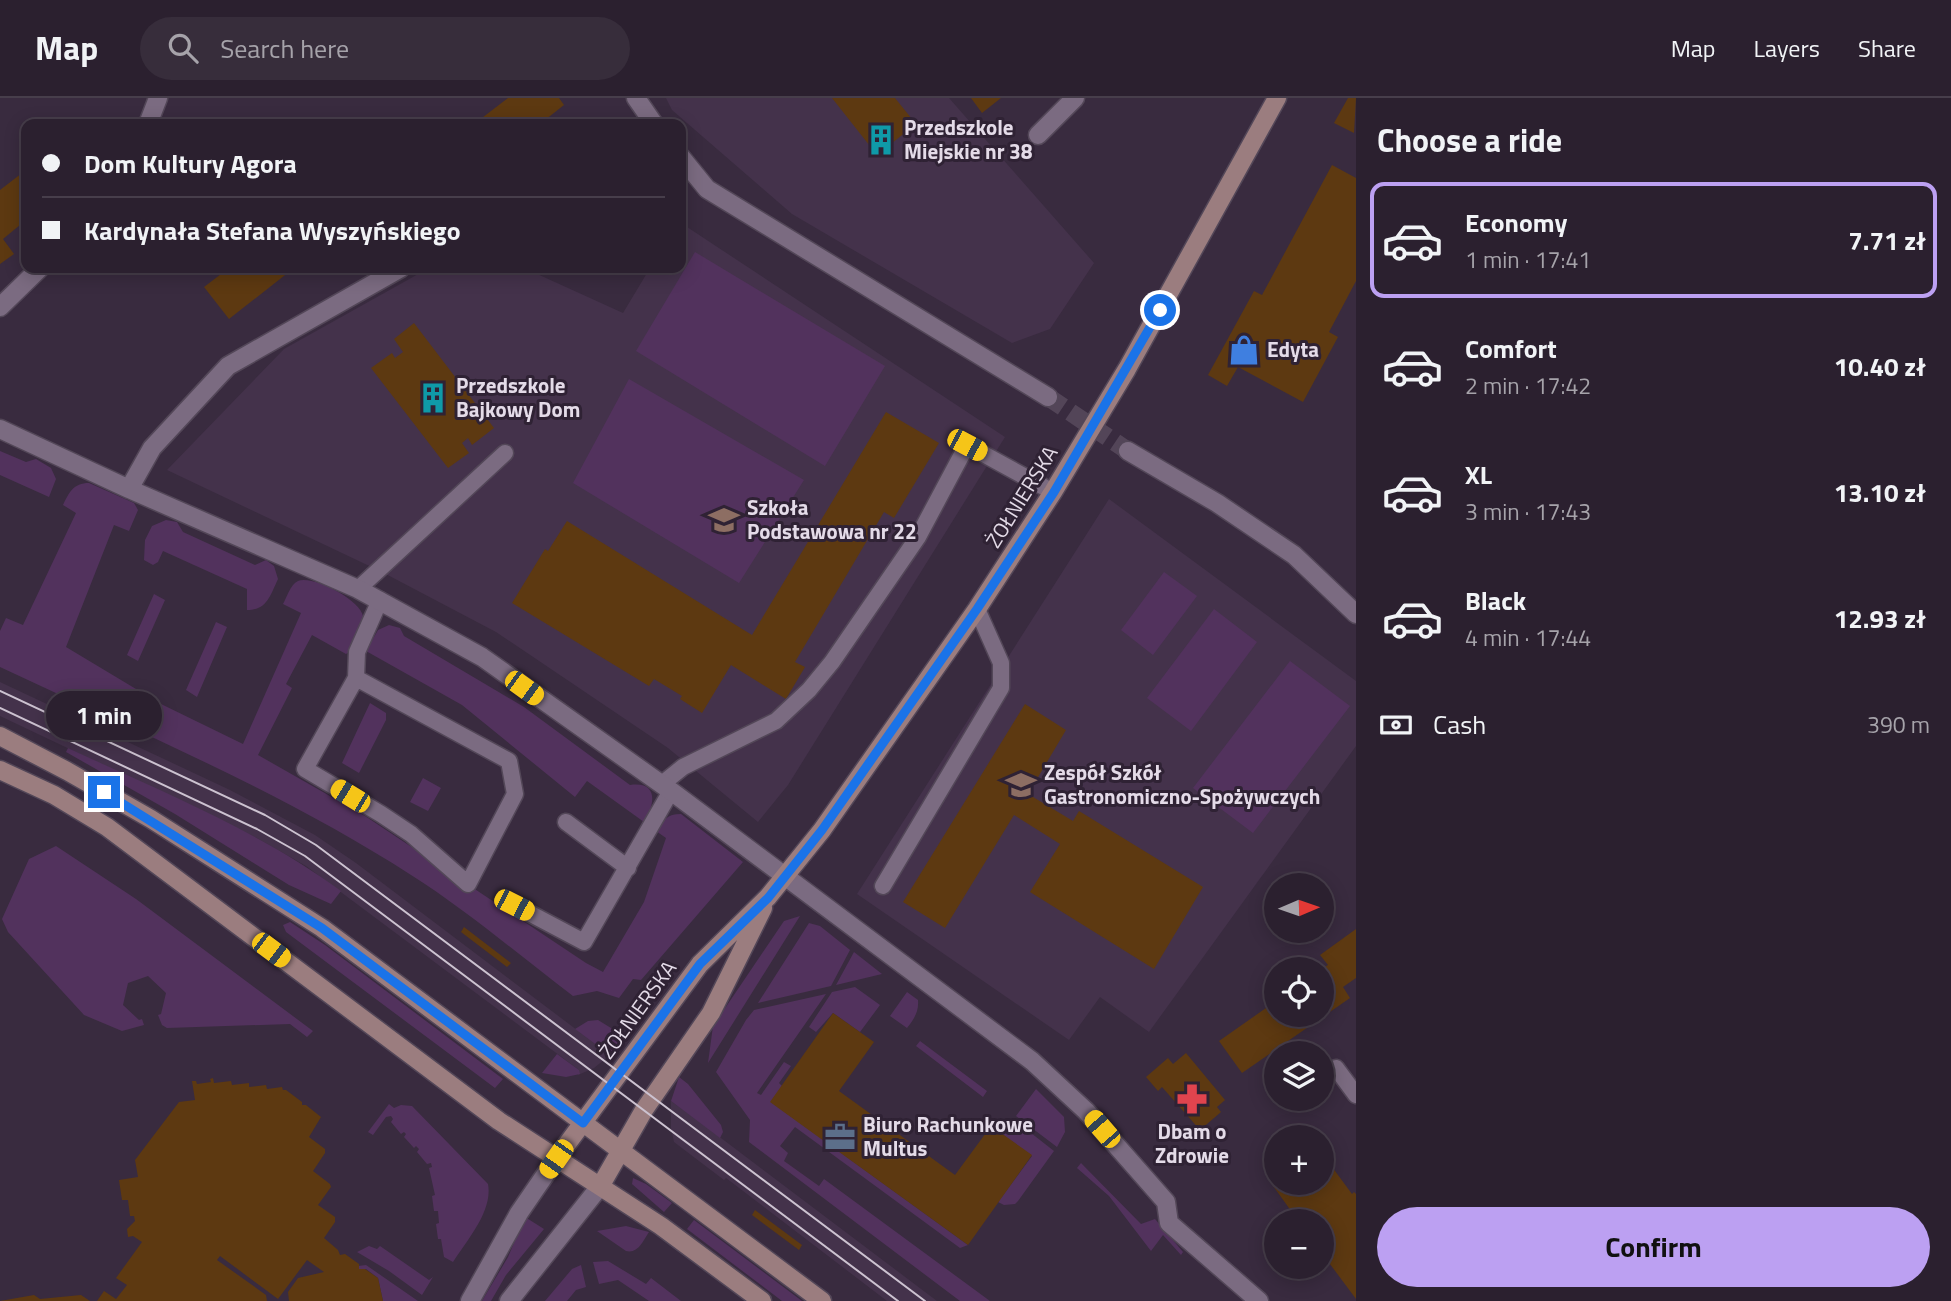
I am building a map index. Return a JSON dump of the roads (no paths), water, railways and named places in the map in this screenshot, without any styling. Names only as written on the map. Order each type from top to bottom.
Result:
[{"type":"main road","name":"ŻOŁNIERSKA","points":[[556,1159],[700,964],[768,898],[822,830],[977,609],[1054,492],[1146,336],[1277,98]]},
{"type":"main road","points":[[0,736],[127,805],[322,928],[822,1301]]},
{"type":"main road","points":[[0,770],[54,795],[107,827],[493,1117],[661,1226],[762,1301]]},
{"type":"main road","name":"ŻOŁNIERSKA","points":[[601,1185],[644,1110],[711,1013],[768,898]]},
{"type":"street","points":[[150,119],[156,98]]},
{"type":"street","points":[[636,98],[651,119]]},
{"type":"street","points":[[1038,135],[1074,98]]},
{"type":"street","points":[[686,163],[707,189],[1048,397]]},
{"type":"street","points":[[0,307],[35,273]]},
{"type":"street","points":[[129,489],[152,448],[228,366],[392,273]]},
{"type":"street","points":[[0,429],[129,489],[358,589],[482,656],[666,788],[1032,1061],[1086,1111],[1166,1202],[1169,1223],[1259,1301]]},
{"type":"street","points":[[1128,451],[1217,503],[1294,555],[1356,614]]},
{"type":"street","points":[[470,1301],[519,1213],[556,1159]]},
{"type":"street","points":[[509,1301],[601,1185]]},
{"type":"lane","points":[[514,905],[584,942],[628,868],[666,788],[683,767],[776,721],[809,690],[832,662],[918,537],[967,445],[1054,492]]},
{"type":"lane","points":[[358,589],[505,453]]},
{"type":"lane","points":[[356,678],[509,761],[515,794],[468,884],[411,834],[305,769],[356,678],[357,652],[380,600]]},
{"type":"lane","points":[[883,886],[1001,688],[1001,663],[977,609]]},
{"type":"lane","points":[[566,822],[628,868]]},
{"type":"lane","points":[[1336,1068],[1356,1095]]},
{"type":"tunnel","points":[[1048,397],[1128,451]]},
{"type":"tram line","points":[[0,691],[265,815],[316,845],[925,1301]]},
{"type":"tram line","points":[[0,708],[257,829],[305,856],[898,1301]]},
{"type":"place","name":"Przedszkole Miejskie nr 38","points":[[881,140]]},
{"type":"place","name":"Edyta","points":[[1244,350]]},
{"type":"place","name":"Przedszkole Bajkowy Dom","points":[[433,398]]},
{"type":"place","name":"Szkoła Podstawowa nr 22","points":[[724,520]]},
{"type":"place","name":"Zespół Szkół Gastronomiczno-Spożywczych","points":[[1021,785]]},
{"type":"place","name":"Dbam o Zdrowie","points":[[1192,1099]]},
{"type":"place","name":"Biuro Rachunkowe Multus","points":[[840,1137]]}]
